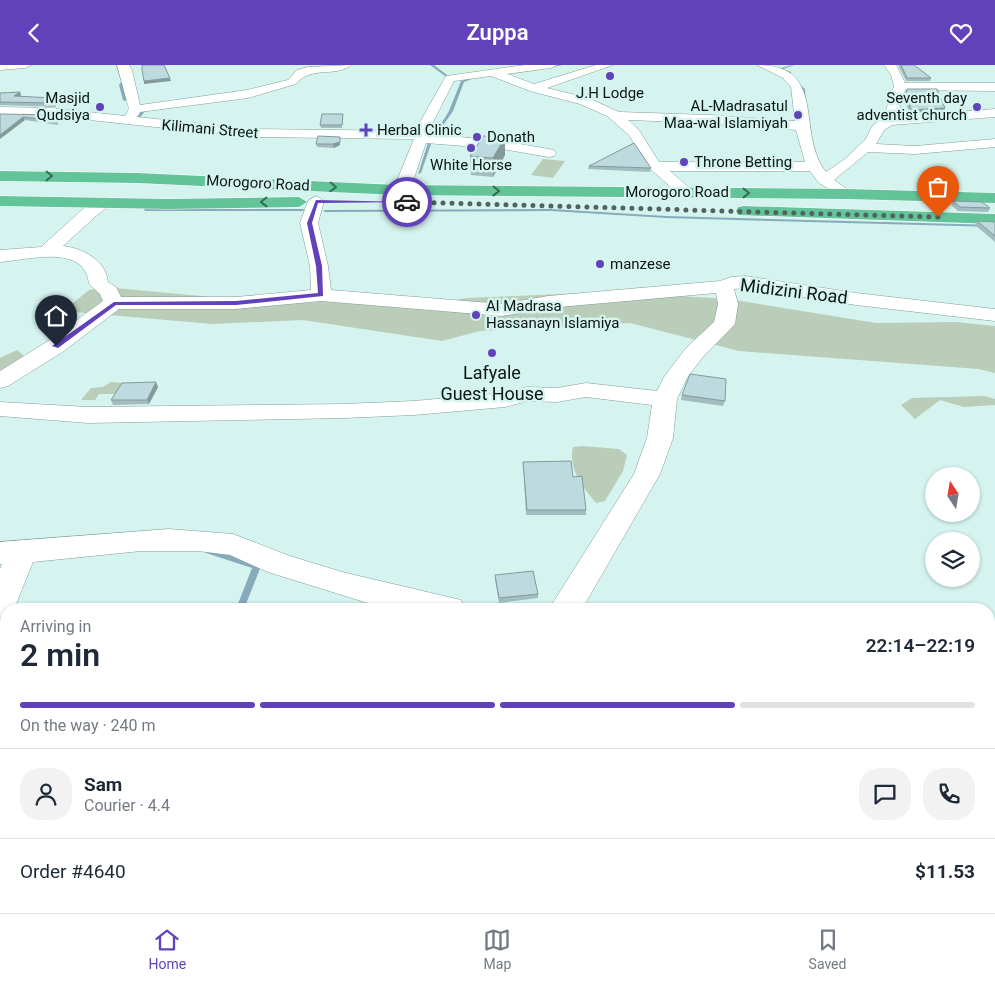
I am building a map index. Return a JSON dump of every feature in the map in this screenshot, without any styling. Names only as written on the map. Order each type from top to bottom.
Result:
[{"type":"highway","name":"Morogoro Road","points":[[0,176],[137,177],[398,190],[846,194],[995,198]]},
{"type":"highway","name":"Morogoro Road","points":[[0,201],[105,203],[316,201],[697,209]]},
{"type":"highway","name":"Morogoro Road","points":[[724,210],[995,219]]},
{"type":"street","points":[[0,67],[25,65]]},
{"type":"street","points":[[122,65],[126,71],[132,115],[230,103],[292,82],[294,76],[304,69],[345,65]]},
{"type":"street","points":[[398,190],[406,179],[446,74],[493,73],[551,65]]},
{"type":"street","points":[[534,88],[607,65]]},
{"type":"street","points":[[763,65],[788,76],[796,85],[799,90],[802,126],[814,167],[824,180],[846,194]]},
{"type":"street","points":[[889,121],[900,86],[897,75],[890,65]]},
{"type":"street","points":[[493,73],[534,88],[584,101],[617,116],[634,133],[656,166],[687,193]]},
{"type":"street","points":[[900,86],[995,87]]},
{"type":"street","name":"Kilimani Street","points":[[0,111],[132,115],[201,129],[249,133],[421,136],[502,145],[549,153]]},
{"type":"street","points":[[824,180],[847,165],[871,142],[878,128],[889,121],[995,113]]},
{"type":"street","points":[[617,116],[710,119],[802,126]]},
{"type":"street","points":[[201,129],[221,120]]},
{"type":"street","points":[[864,148],[915,149],[995,143]]},
{"type":"street","points":[[656,166],[814,167]]},
{"type":"street","points":[[316,201],[309,223],[319,266],[321,295]]},
{"type":"street","points":[[45,253],[90,212],[105,203]]},
{"type":"street","points":[[0,256],[69,252],[83,257],[98,275],[99,284],[109,291],[114,303]]},
{"type":"street","name":"Midizini Road","points":[[569,603],[647,474],[660,438],[664,399],[686,363],[724,324],[728,304],[724,287],[731,283],[745,282],[865,301],[995,315]]},
{"type":"street","points":[[0,381],[56,346],[114,303],[236,303],[321,295],[502,310],[548,302],[625,294],[724,287]]},
{"type":"street","points":[[0,409],[88,415],[187,411],[344,411],[414,408],[505,400],[527,395],[557,395],[586,390],[664,399]]},
{"type":"street","points":[[0,603],[11,553],[186,539],[242,546],[276,563],[353,587],[417,603]]},
{"type":"green space","points":[[543,159],[565,161],[553,178],[531,175]]},
{"type":"green space","points":[[105,287],[254,301],[309,297],[433,304],[466,298],[613,292],[729,299],[876,323],[956,322],[995,326],[995,373],[979,369],[739,351],[630,323],[480,331],[442,341],[303,320],[212,324],[63,311],[89,290]]},
{"type":"green space","points":[[17,350],[32,362],[0,380],[0,358]]},
{"type":"green space","points":[[111,382],[123,383],[115,394],[99,394],[95,400],[81,400],[91,388],[103,387]]},
{"type":"green space","points":[[984,396],[995,399],[995,405],[964,407],[940,400],[915,419],[901,405],[912,398]]},
{"type":"green space","points":[[573,447],[619,449],[627,455],[623,471],[605,501],[596,503],[581,484],[574,470]]},
{"type":"building","points":[[142,65],[164,65],[170,78],[144,81]]},
{"type":"building","points":[[901,65],[914,65],[931,78],[907,78]]},
{"type":"building","points":[[907,89],[937,89],[945,108],[911,110],[906,94]]},
{"type":"building","points":[[20,92],[14,96],[54,98],[55,103],[0,102],[0,93]]},
{"type":"building","points":[[0,114],[56,115],[57,121],[23,117],[0,135]]},
{"type":"building","points":[[322,114],[343,114],[342,125],[320,125]]},
{"type":"building","points":[[318,136],[340,137],[340,142],[316,144]]},
{"type":"building","points":[[483,136],[505,137],[493,158],[470,156]]},
{"type":"building","points":[[634,143],[651,168],[589,166]]},
{"type":"building","points":[[953,201],[982,202],[990,208],[960,207]]},
{"type":"building","points":[[977,221],[995,222],[995,236]]},
{"type":"building","points":[[690,374],[726,379],[725,401],[682,395]]},
{"type":"building","points":[[156,382],[147,400],[111,400],[122,383]]},
{"type":"building","points":[[571,461],[573,477],[582,476],[586,510],[527,510],[523,462]]},
{"type":"building","points":[[533,571],[538,594],[499,598],[495,575]]},
{"type":"waterway","points":[[121,65],[124,81],[121,85],[125,100]]},
{"type":"waterway","points":[[432,65],[446,76],[448,86]]},
{"type":"waterway","points":[[547,67],[561,65]]},
{"type":"waterway","points":[[765,65],[778,70],[793,65]]},
{"type":"waterway","points":[[781,70],[790,73],[789,76],[803,89],[805,106]]},
{"type":"waterway","points":[[434,136],[451,111],[463,81],[475,77]]},
{"type":"waterway","points":[[142,120],[136,120],[144,110],[152,108]]},
{"type":"waterway","points":[[419,173],[429,144]]},
{"type":"waterway","points":[[146,210],[303,210]]},
{"type":"waterway","points":[[325,211],[551,210],[666,217],[995,226]]},
{"type":"waterway","points":[[209,551],[257,566],[242,603]]},
{"type":"way so far","points":[[407,202],[592,205],[938,217]]},
{"type":"place","name":"J.H Lodge","points":[[610,76]]},
{"type":"place","name":"Masjid Qudsiya","points":[[100,107]]},
{"type":"place","name":"Seventh day adventist church","points":[[977,107]]},
{"type":"place","name":"AL-Madrasatul Maa-wal Islamiyah","points":[[798,115]]},
{"type":"place","name":"Herbal Clinic","points":[[366,130]]},
{"type":"place","name":"Donath","points":[[477,137]]},
{"type":"place","name":"White Horse","points":[[471,148]]},
{"type":"place","name":"Throne Betting","points":[[684,162]]},
{"type":"place","name":"manzese","points":[[600,264]]},
{"type":"place","name":"Al Madrasa Hassanayn Islamiya","points":[[476,315]]},
{"type":"place","name":"Lafyale Guest House","points":[[492,353]]},
{"type":"route","points":[[56,346],[114,303],[236,303],[321,295],[322,286],[319,266],[309,223],[316,201],[407,202]]}]
